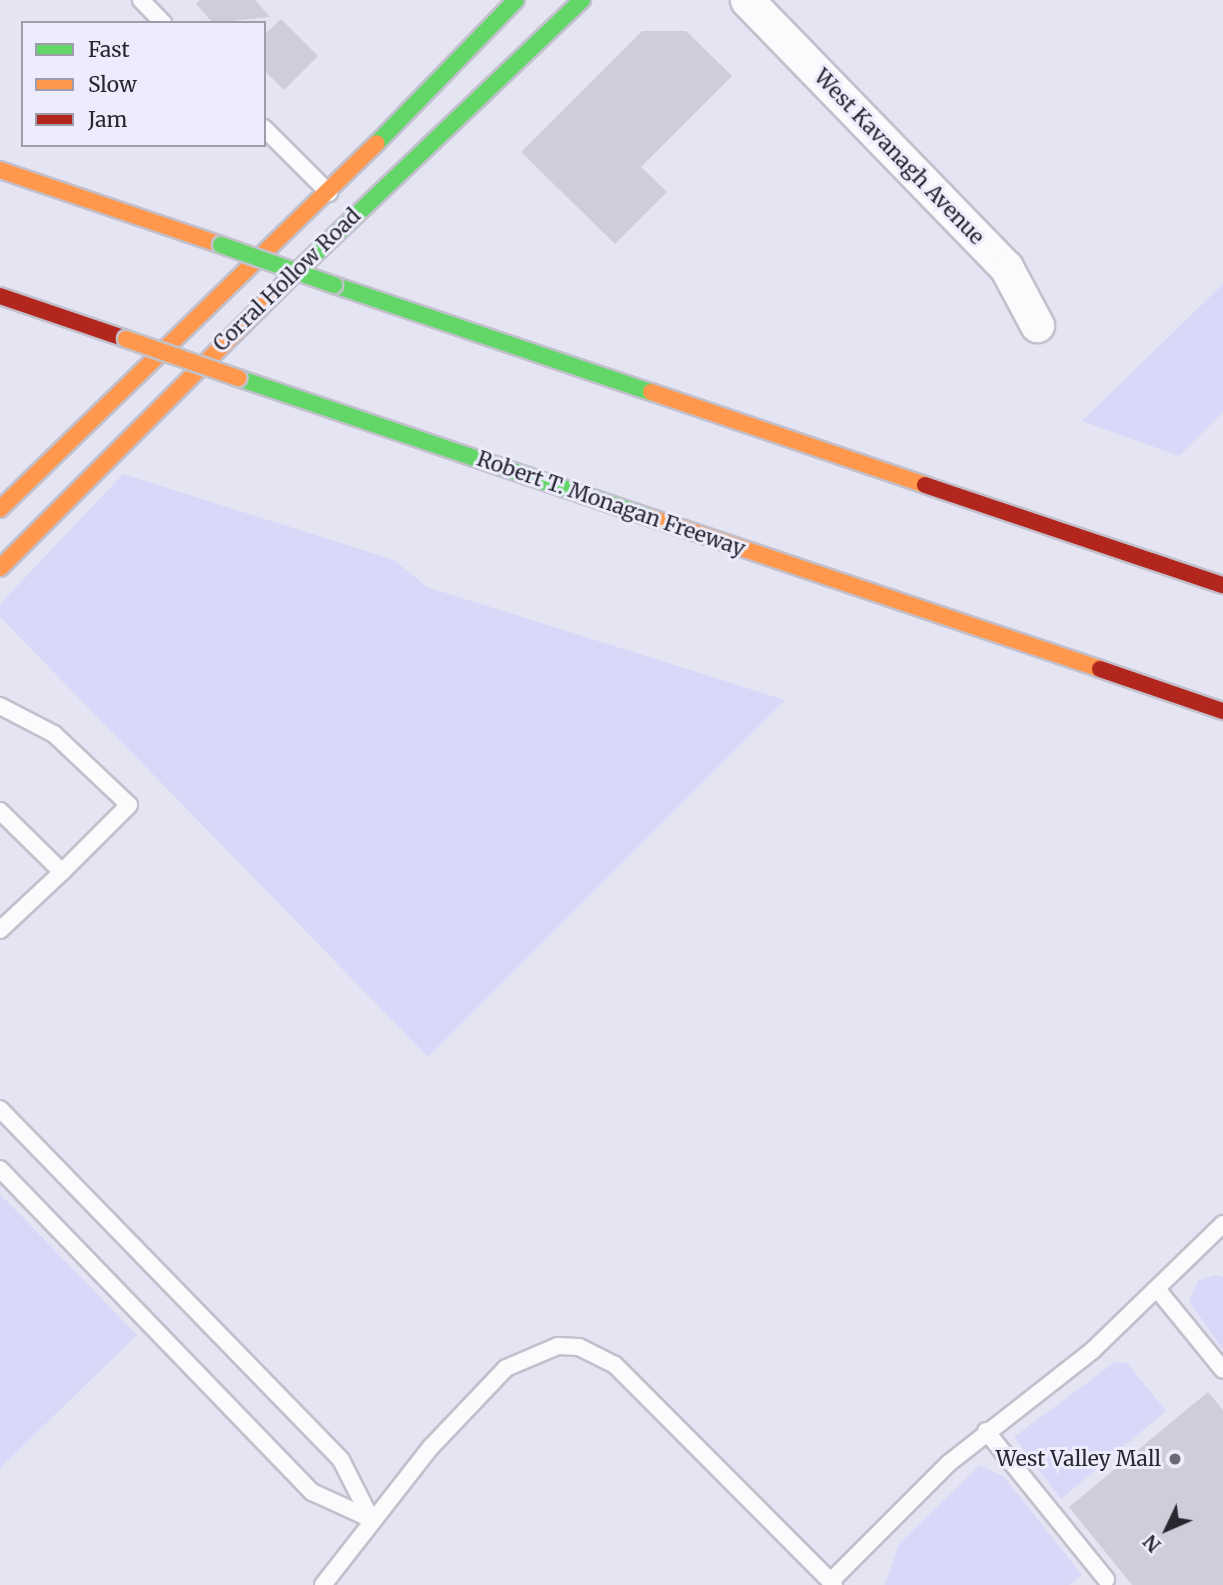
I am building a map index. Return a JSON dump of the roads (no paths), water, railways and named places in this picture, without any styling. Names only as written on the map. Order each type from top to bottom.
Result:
[{"type":"main road","name":"Corral Hollow Road","points":[[0,509],[329,193],[516,0]]},
{"type":"main road","name":"Corral Hollow Road","points":[[0,568],[170,393],[582,0]]},
{"type":"main road","points":[[0,170],[1223,584]]},
{"type":"main road","name":"Robert T. Monagan Freeway","points":[[0,296],[1223,712]]},
{"type":"street","name":"West Kavanagh Avenue","points":[[747,0],[1006,267],[1037,325]]},
{"type":"lane","points":[[141,0],[161,21]]},
{"type":"lane","points":[[266,130],[329,193]]},
{"type":"lane","points":[[0,706],[54,734],[129,805],[0,930]]},
{"type":"lane","points":[[0,811],[62,872]]},
{"type":"lane","points":[[0,1108],[341,1460],[371,1519]]},
{"type":"lane","points":[[0,1169],[312,1492],[371,1519]]},
{"type":"lane","points":[[323,1585],[371,1519],[506,1368],[537,1350],[579,1347],[632,1381],[832,1583],[986,1431],[1093,1350],[1223,1225]]},
{"type":"lane","points":[[1157,1289],[1223,1370]]},
{"type":"lane","points":[[986,1431],[1106,1580]]},
{"type":"place","name":"West Valley Mall","points":[[1175,1459]]}]
